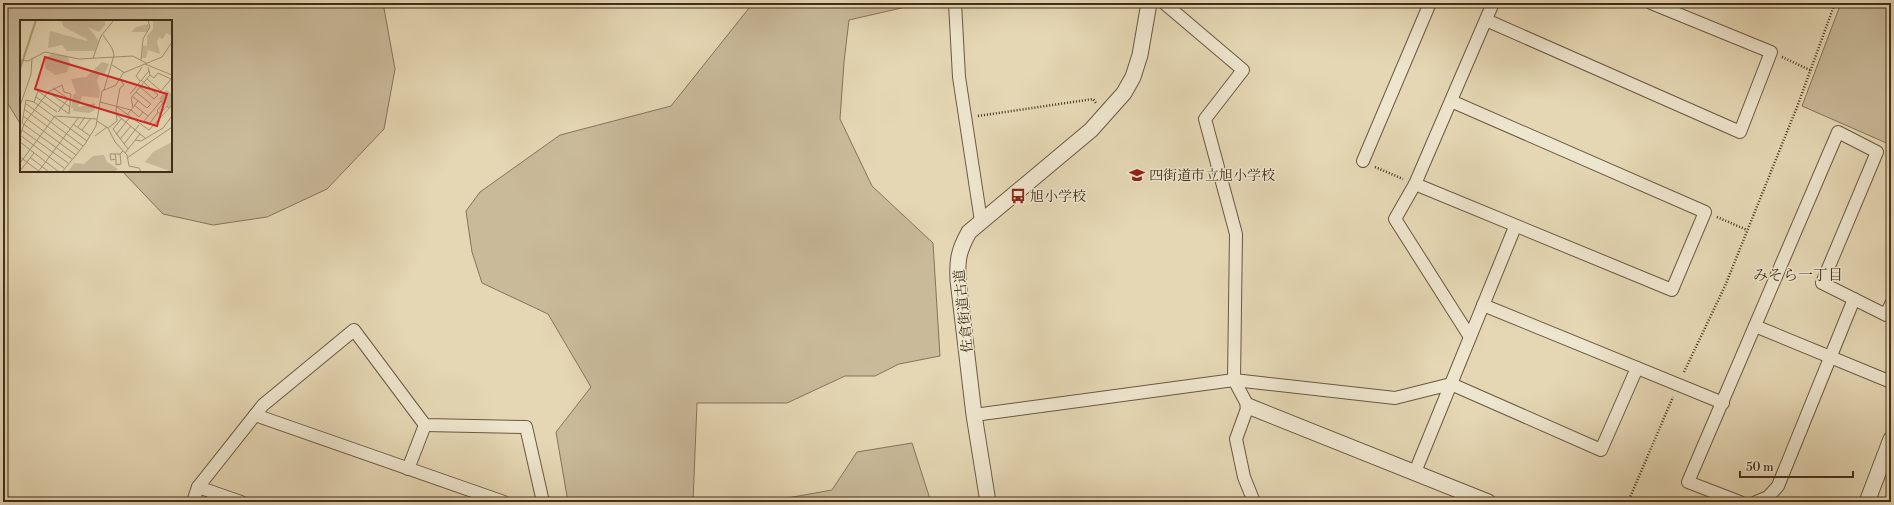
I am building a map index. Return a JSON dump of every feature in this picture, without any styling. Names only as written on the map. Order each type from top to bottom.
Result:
[{"type":"street","points":[[955,3],[959,77],[981,221]]},
{"type":"street","name":"佐倉街道古道","points":[[988,502],[974,414],[958,263],[960,248],[969,232],[1091,130],[1124,93],[1134,77],[1140,55],[1149,3]]},
{"type":"street","points":[[1164,3],[1243,70],[1205,119],[1236,234],[1234,380],[1248,406],[1415,472],[1478,500]]},
{"type":"street","points":[[1363,161],[1430,3]]},
{"type":"street","points":[[1470,337],[1395,219],[1415,184],[1493,3]]},
{"type":"street","points":[[1486,20],[1740,132],[1771,52],[1651,3]]},
{"type":"street","points":[[1415,184],[1516,227],[1672,290],[1705,212],[1450,101]]},
{"type":"street","points":[[1740,502],[1688,482],[1838,132],[1877,152],[1822,283],[1886,315],[1891,304]]},
{"type":"street","points":[[1415,472],[1516,227]]},
{"type":"street","points":[[1756,502],[1768,497],[1778,486],[1854,299]]},
{"type":"street","points":[[1483,305],[1723,403]]},
{"type":"street","points":[[1755,326],[1891,382]]},
{"type":"street","points":[[193,502],[198,487],[263,405],[354,330],[425,425]]},
{"type":"street","points":[[974,414],[1234,380],[1395,398],[1451,384],[1601,450],[1637,368]]},
{"type":"street","points":[[1248,406],[1236,439],[1244,477],[1254,502]]},
{"type":"street","points":[[255,415],[504,502]]},
{"type":"street","points":[[408,469],[425,425]]},
{"type":"street","points":[[425,425],[526,427],[543,502]]},
{"type":"street","points":[[1867,502],[1891,439]]},
{"type":"street","points":[[198,487],[241,502]]},
{"type":"path","points":[[1628,502],[1678,384],[1725,286],[1835,3]]},
{"type":"path","points":[[1771,52],[1810,70]]},
{"type":"path","points":[[965,118],[1093,99],[1106,114]]},
{"type":"path","points":[[1363,161],[1415,184]]},
{"type":"path","points":[[1705,212],[1747,230]]},
{"type":"shaded area","points":[[11,3],[383,3],[395,69],[384,129],[327,189],[267,217],[213,225],[163,214],[123,172],[172,172],[172,20],[20,20],[20,123],[5,99],[3,87],[3,15]]},
{"type":"shaded area","points":[[753,3],[923,3],[849,20],[840,119],[872,186],[933,243],[940,356],[899,364],[875,376],[845,376],[787,403],[697,403],[693,502],[568,502],[556,432],[591,387],[548,314],[482,283],[472,252],[466,211],[480,192],[560,135],[671,106]]},
{"type":"shaded area","points":[[1841,3],[1891,3],[1891,145],[1802,106]]},
{"type":"shaded area","points":[[912,443],[931,502],[765,502],[832,490],[857,452]]},
{"type":"place","name":"四街道市立旭小学校","points":[[1137,175]]},
{"type":"place","name":"旭小学校","points":[[1018,196]]},
{"type":"district","name":"みそら一丁目","points":[[1798,275]]}]
